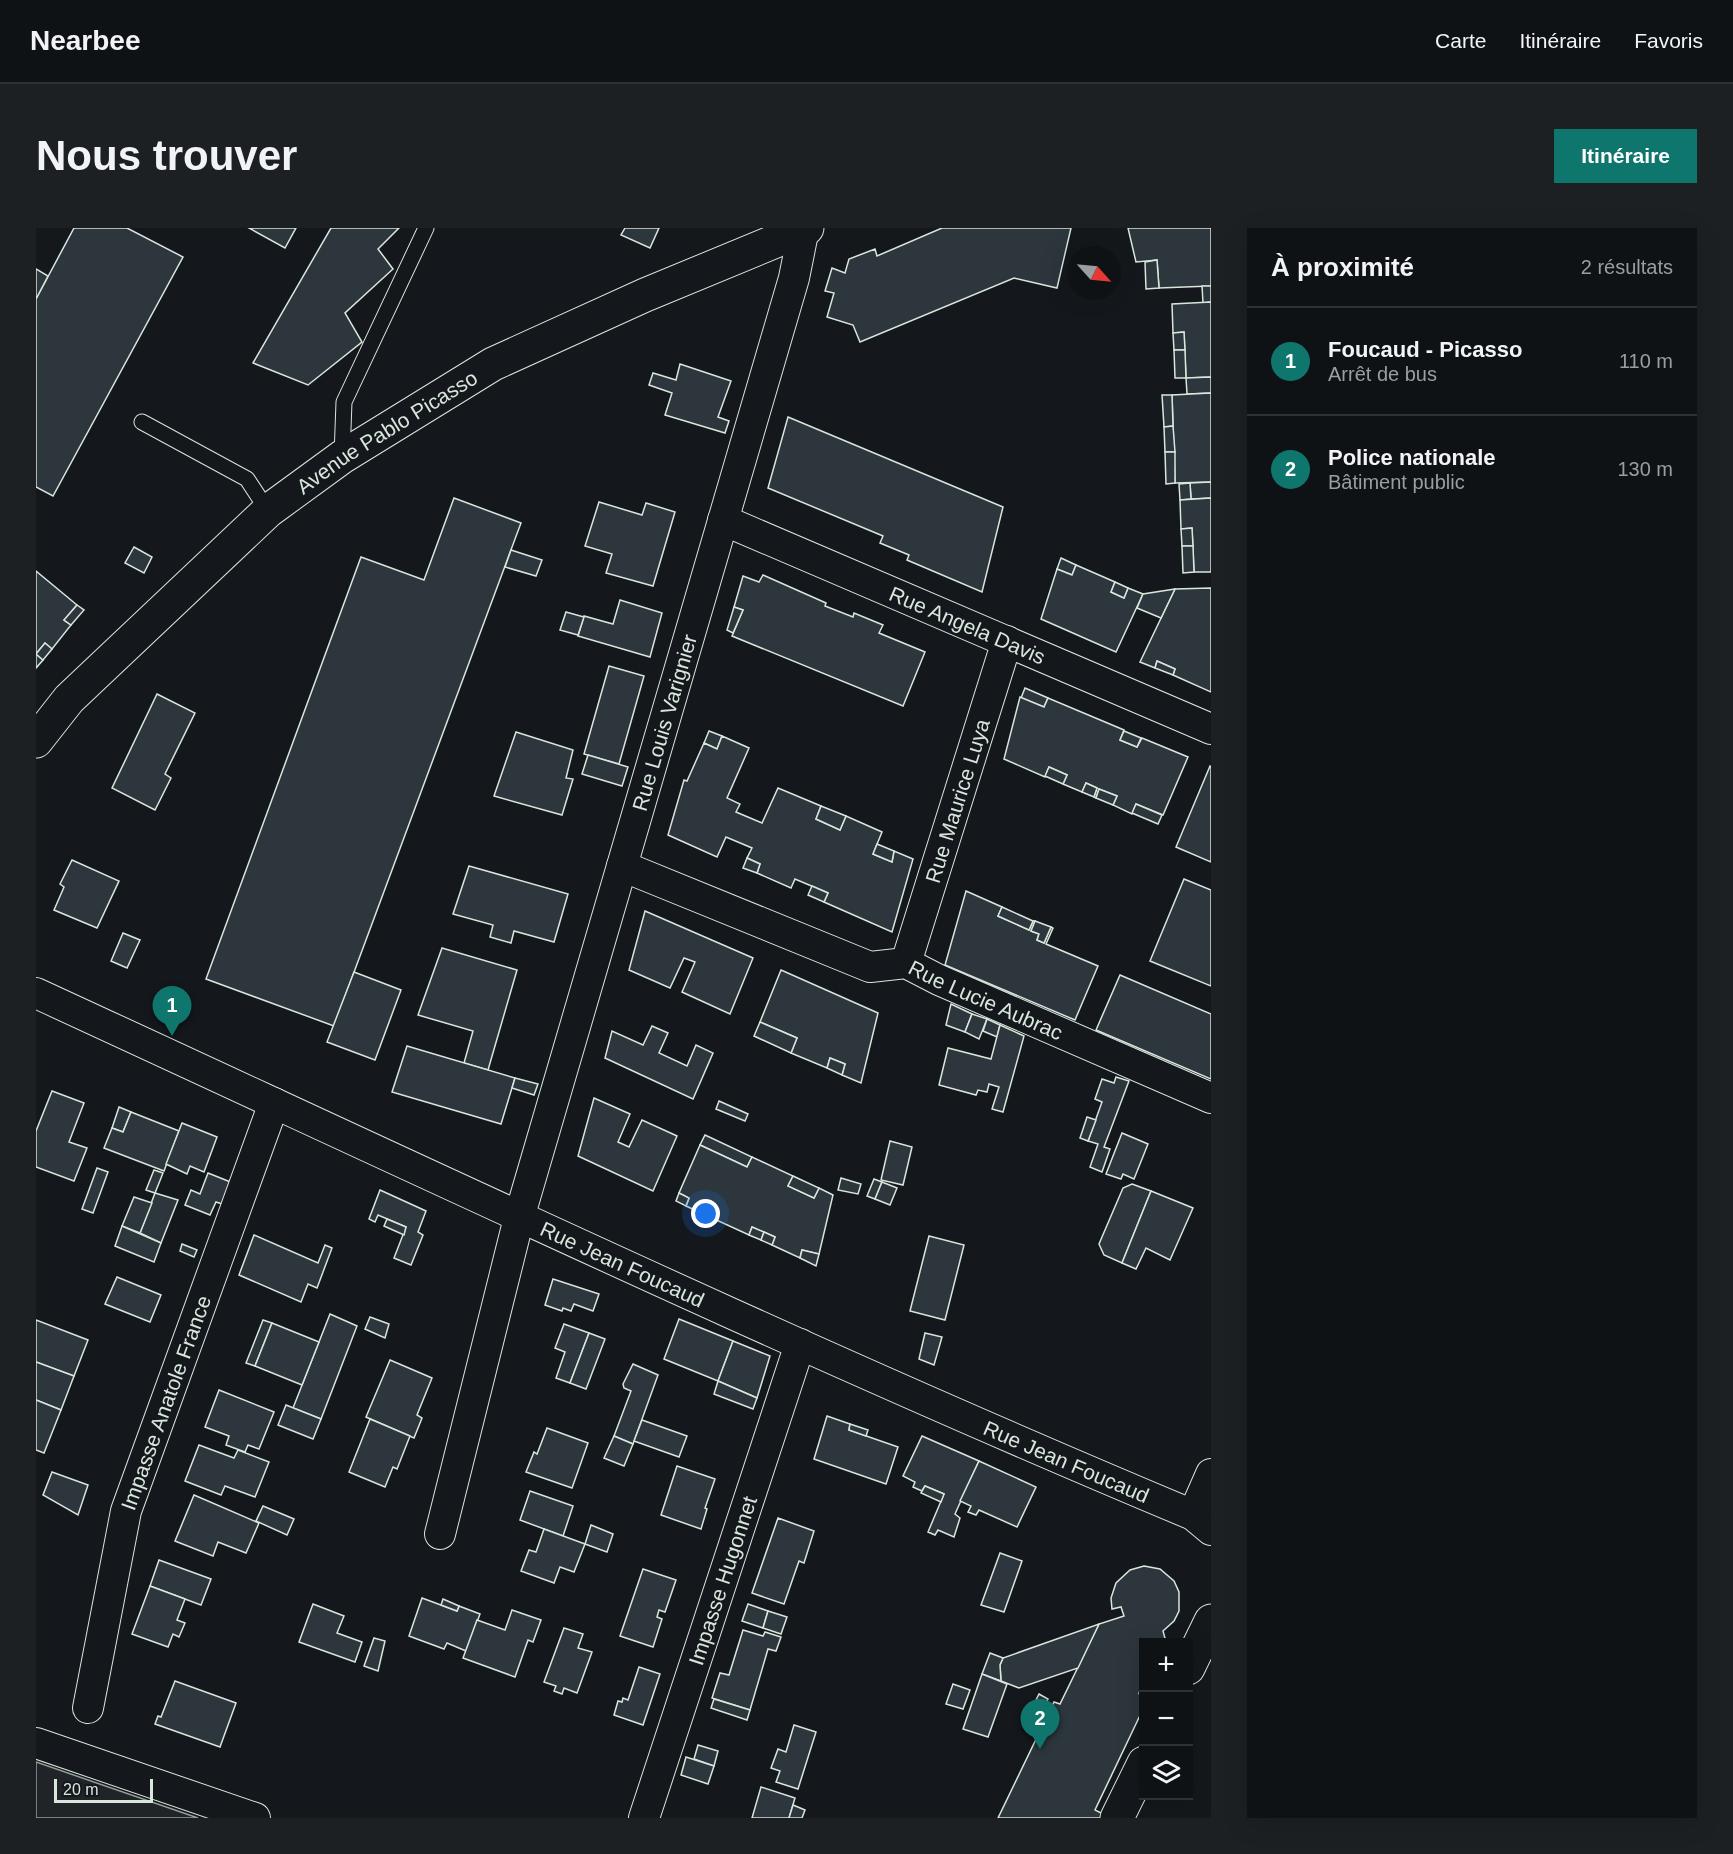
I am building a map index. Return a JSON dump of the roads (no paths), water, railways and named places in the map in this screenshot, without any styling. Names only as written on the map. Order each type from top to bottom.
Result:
[{"type":"main road","name":"Avenue Pablo Picasso","points":[[36,741],[69,699],[268,511],[342,457],[493,364],[645,295],[805,228]]},
{"type":"main road","points":[[1193,1658],[1211,1621]]},
{"type":"main road","points":[[1117,1818],[1139,1771]]},
{"type":"street","name":"Rue Louis Varignier","points":[[440,1534],[519,1218],[794,278],[805,228]]},
{"type":"street","name":"Rue Angela Davis","points":[[723,520],[1211,729]]},
{"type":"street","name":"Rue Maurice Luya","points":[[906,963],[1007,641]]},
{"type":"street","name":"Rue Lucie Aubrac","points":[[622,866],[870,967],[906,963],[939,980],[1211,1098]]},
{"type":"street","name":"Rue Jean Foucaud","points":[[36,993],[519,1218],[1202,1522]]},
{"type":"street","name":"Impasse Anatole France","points":[[88,1708],[126,1511],[274,1103]]},
{"type":"street","name":"Impasse Hugonnet","points":[[644,1818],[800,1344]]},
{"type":"street","points":[[1202,1522],[1211,1474]]},
{"type":"street","points":[[36,1743],[255,1818]]},
{"type":"lane","points":[[342,457],[344,402],[426,228]]},
{"type":"lane","points":[[142,422],[247,479],[268,511]]},
{"type":"place","name":"Foucaud - Picasso","points":[[172,1036]]},
{"type":"place","name":"Police nationale","points":[[1040,1749]]}]
